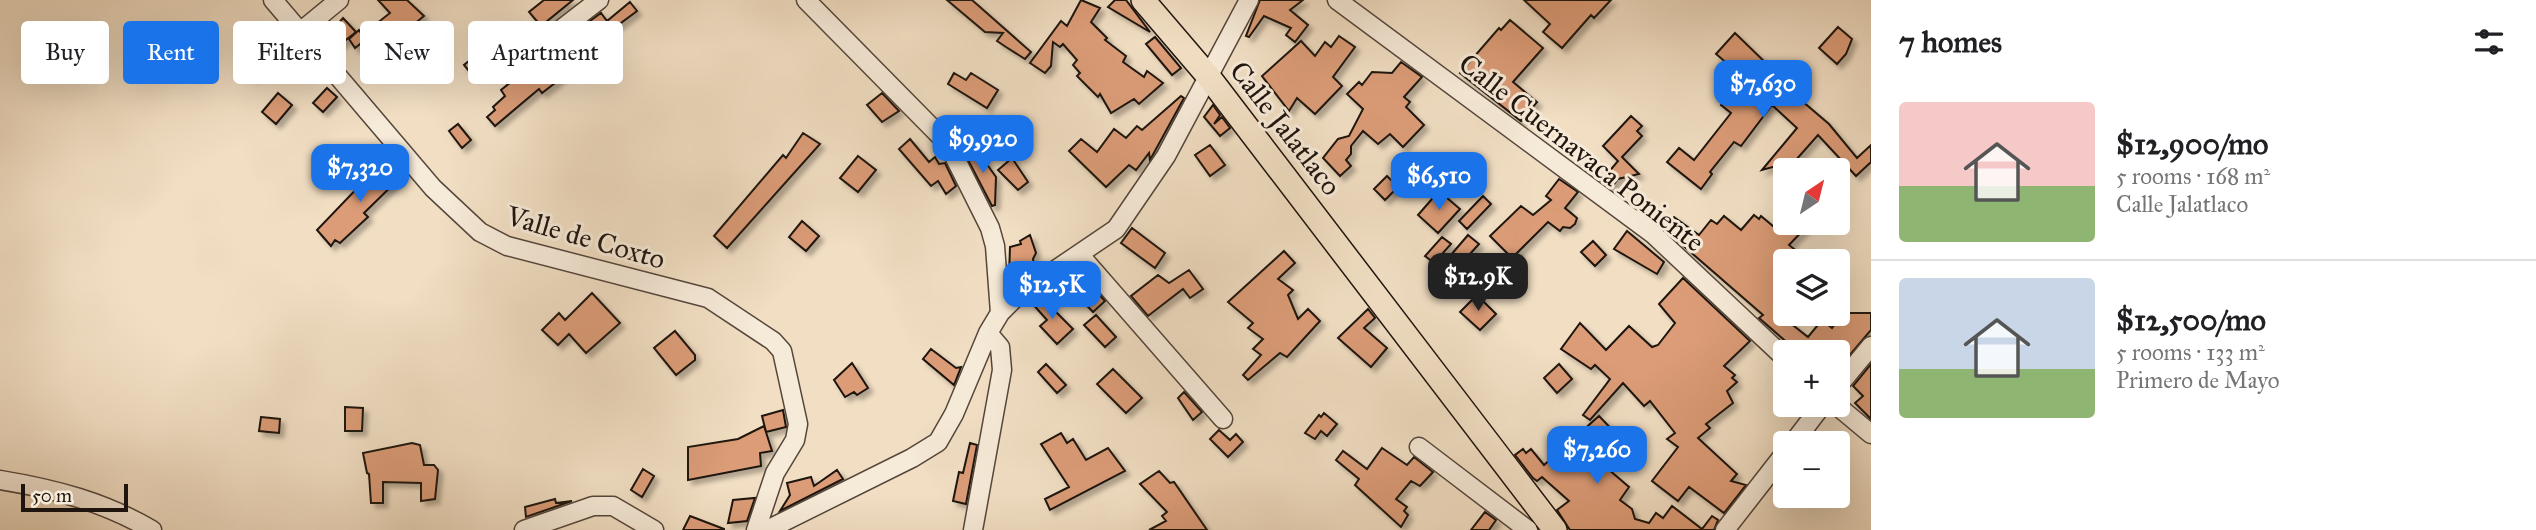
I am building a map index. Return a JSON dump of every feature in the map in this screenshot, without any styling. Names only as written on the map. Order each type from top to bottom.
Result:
[{"type":"main road","name":"Calle Jalatlaco","points":[[1143,0],[1208,76],[1555,530]]},
{"type":"street","name":"Valle de Coxto","points":[[273,0],[291,21]]},
{"type":"street","points":[[313,21],[339,0]]},
{"type":"street","points":[[572,21],[599,0]]},
{"type":"street","points":[[806,0],[948,144],[990,228],[995,246],[1000,313]]},
{"type":"street","points":[[767,530],[912,458],[938,442],[954,414],[988,333],[1000,313],[1017,296],[1116,229],[1166,156],[1249,0]]},
{"type":"street","name":"Calle Cuernavaca Poniente","points":[[1337,0],[1653,234],[1773,347]]},
{"type":"street","name":"Valle de Coxto","points":[[344,84],[433,188],[480,232],[508,246],[708,298],[773,341],[782,351],[798,424],[795,440],[775,473],[756,530]]},
{"type":"street","points":[[1079,254],[1223,419]]},
{"type":"street","points":[[973,530],[1002,370],[1000,347],[988,333]]},
{"type":"street","points":[[1850,371],[1871,345]]},
{"type":"street","points":[[1850,416],[1871,434]]},
{"type":"street","points":[[1419,447],[1528,530]]},
{"type":"street","points":[[1725,530],[1773,468]]},
{"type":"street","points":[[0,480],[72,494],[122,512],[152,530]]},
{"type":"street","points":[[524,530],[593,506],[613,506],[654,530]]},
{"type":"building","points":[[378,0],[407,0],[424,16],[418,21],[380,21],[390,13]]},
{"type":"building","points":[[544,0],[573,0],[547,21],[537,21],[529,12]]},
{"type":"building","points":[[947,0],[972,0],[1031,52],[1025,59],[997,41],[1003,33],[985,32]]},
{"type":"building","points":[[1081,0],[1100,8],[1091,22],[1107,38],[1105,40],[1126,56],[1123,62],[1144,77],[1147,71],[1163,83],[1139,104],[1134,99],[1111,113],[1100,94],[1098,97],[1077,76],[1080,73],[1073,65],[1077,60],[1063,44],[1060,47],[1053,42],[1051,66],[1045,73],[1030,63],[1061,21],[1067,26]]},
{"type":"building","points":[[1115,0],[1126,0],[1150,32],[1108,7]]},
{"type":"building","points":[[1260,0],[1303,0],[1290,10],[1308,25],[1295,42],[1286,35],[1291,28],[1264,16],[1249,37],[1246,36]]},
{"type":"building","points":[[1524,0],[1611,0],[1594,18],[1591,15],[1562,48],[1543,32],[1550,24]]},
{"type":"building","points":[[630,2],[637,11],[623,21],[607,21]]},
{"type":"building","points":[[601,13],[607,21],[590,21]]},
{"type":"building","points":[[1510,20],[1543,48],[1513,82],[1537,102],[1521,121],[1460,73],[1499,28],[1501,30]]},
{"type":"building","points":[[346,21],[356,32],[346,40]]},
{"type":"building","points":[[1838,27],[1852,39],[1846,54],[1837,64],[1819,48]]},
{"type":"building","points":[[359,30],[360,44],[355,48],[349,39]]},
{"type":"building","points":[[1735,33],[1769,66],[1768,72],[1829,124],[1857,158],[1871,145],[1871,162],[1856,176],[1850,170],[1850,158],[1839,158],[1818,135],[1798,158],[1773,158],[1773,167],[1762,170],[1797,128],[1772,105],[1741,146],[1734,142],[1710,172],[1712,174],[1701,189],[1667,162],[1679,148],[1694,160],[1731,113],[1721,105],[1729,95],[1734,99],[1748,81],[1716,54]]},
{"type":"building","points":[[1339,36],[1355,47],[1333,77],[1342,86],[1315,114],[1297,98],[1289,111],[1262,76],[1301,41],[1315,56],[1325,42],[1331,47]]},
{"type":"building","points":[[1155,37],[1181,68],[1172,75],[1146,44]]},
{"type":"building","points":[[1401,62],[1422,77],[1404,97],[1410,102],[1406,107],[1424,125],[1403,147],[1390,134],[1378,144],[1363,131],[1351,146],[1351,154],[1346,160],[1351,166],[1340,176],[1323,158],[1338,139],[1349,136],[1363,109],[1347,94],[1359,82],[1362,85],[1372,72],[1392,73]]},
{"type":"building","points":[[954,73],[966,80],[971,73],[998,90],[987,108],[948,84]]},
{"type":"building","points":[[508,84],[554,84],[542,93],[539,89],[495,126],[487,117],[505,96],[501,90]]},
{"type":"building","points":[[327,88],[337,97],[323,112],[313,103]]},
{"type":"building","points":[[278,93],[292,105],[276,124],[262,112]]},
{"type":"building","points":[[882,93],[899,111],[882,122],[867,105]]},
{"type":"building","points":[[1181,96],[1184,98],[1150,160],[1149,153],[1136,170],[1129,165],[1106,187],[1069,151],[1081,139],[1097,152],[1114,129],[1126,138],[1137,126],[1142,130]]},
{"type":"building","points":[[1213,105],[1220,115],[1214,124],[1222,117],[1230,128],[1220,136],[1204,117]]},
{"type":"building","points":[[1631,116],[1642,126],[1637,131],[1642,136],[1622,157],[1639,174],[1618,179],[1611,188],[1601,181],[1618,161],[1603,146]]},
{"type":"building","points":[[458,124],[471,140],[462,148],[449,131]]},
{"type":"building","points":[[803,133],[820,144],[727,248],[714,236],[783,155],[786,158]]},
{"type":"building","points":[[910,139],[929,162],[935,157],[939,164],[945,163],[956,186],[946,194],[938,181],[931,186],[899,149]]},
{"type":"building","points":[[1210,145],[1225,165],[1210,176],[1195,155]]},
{"type":"building","points":[[976,149],[996,177],[995,205],[992,206],[965,154]]},
{"type":"building","points":[[858,156],[876,170],[858,192],[840,178]]},
{"type":"building","points":[[393,158],[405,173],[364,213],[368,217],[340,243],[335,240],[331,246],[317,230],[364,181],[367,183]]},
{"type":"building","points":[[1012,158],[1028,182],[1018,190],[998,170]]},
{"type":"building","points":[[1387,176],[1398,187],[1385,200],[1374,189]]},
{"type":"building","points":[[1559,179],[1578,192],[1565,208],[1577,218],[1575,224],[1570,228],[1563,227],[1560,231],[1548,222],[1512,258],[1490,236],[1521,206],[1533,215],[1551,200],[1546,196]]},
{"type":"building","points":[[1439,191],[1460,209],[1438,233],[1418,215]]},
{"type":"building","points":[[1483,196],[1491,204],[1467,229],[1459,221]]},
{"type":"building","points":[[1754,215],[1759,219],[1761,216],[1773,226],[1773,235],[1799,235],[1789,245],[1794,249],[1773,249],[1773,326],[1794,326],[1808,337],[1817,326],[1850,326],[1850,313],[1871,313],[1871,330],[1850,355],[1850,340],[1784,340],[1759,318],[1763,315],[1664,229],[1674,217],[1699,235],[1711,220],[1717,224],[1724,216],[1741,230]]},
{"type":"building","points":[[802,221],[819,236],[806,251],[789,237]]},
{"type":"building","points":[[1132,228],[1165,253],[1155,268],[1121,243]]},
{"type":"building","points":[[1627,231],[1664,262],[1657,274],[1614,249]]},
{"type":"building","points":[[1030,235],[1036,253],[1033,259],[1035,270],[1009,276],[1010,247],[1021,244],[1020,241]]},
{"type":"building","points":[[1468,235],[1479,244],[1460,265],[1450,256]]},
{"type":"building","points":[[1442,237],[1451,244],[1434,263],[1425,256]]},
{"type":"building","points":[[1593,241],[1606,255],[1595,266],[1581,252]]},
{"type":"building","points":[[1284,251],[1295,263],[1278,279],[1293,290],[1288,295],[1298,319],[1308,309],[1320,321],[1287,357],[1280,353],[1248,380],[1243,375],[1261,355],[1253,349],[1263,339],[1248,328],[1253,323],[1228,302]]},
{"type":"building","points":[[1189,270],[1203,289],[1190,298],[1183,289],[1148,316],[1131,296],[1158,275],[1169,283]]},
{"type":"building","points":[[1683,278],[1750,341],[1724,366],[1735,375],[1732,378],[1737,382],[1727,391],[1733,403],[1706,424],[1710,428],[1698,438],[1737,474],[1731,481],[1746,485],[1724,513],[1689,487],[1678,501],[1652,481],[1678,447],[1667,439],[1675,433],[1650,401],[1644,406],[1623,383],[1590,420],[1583,415],[1610,379],[1595,365],[1591,369],[1561,349],[1580,323],[1606,350],[1629,326],[1652,347],[1658,345],[1675,323],[1659,304]]},
{"type":"building","points":[[1087,281],[1105,301],[1093,312],[1075,293]]},
{"type":"building","points":[[592,293],[620,323],[586,353],[569,334],[558,345],[542,330],[559,313],[565,320]]},
{"type":"building","points":[[1039,295],[1073,329],[1057,344],[1040,326],[1047,320],[1030,301]]},
{"type":"building","points":[[1477,295],[1496,314],[1480,330],[1460,312]]},
{"type":"building","points":[[1368,309],[1375,318],[1364,328],[1387,348],[1371,367],[1338,338]]},
{"type":"building","points":[[1096,315],[1116,337],[1105,347],[1084,325]]},
{"type":"building","points":[[675,331],[695,355],[695,360],[676,375],[654,348]]},
{"type":"building","points":[[931,349],[956,368],[961,367],[954,385],[923,359]]},
{"type":"building","points":[[852,363],[868,388],[857,395],[854,392],[845,397],[834,380]]},
{"type":"building","points":[[1046,364],[1066,385],[1057,393],[1038,372]]},
{"type":"building","points":[[1559,364],[1572,379],[1557,393],[1544,378]]},
{"type":"building","points":[[1871,364],[1871,419],[1855,403],[1863,396],[1853,386]]},
{"type":"building","points":[[1113,369],[1142,398],[1126,413],[1097,384]]},
{"type":"building","points":[[1184,392],[1202,412],[1193,420],[1178,398]]},
{"type":"building","points":[[345,407],[363,408],[362,431],[345,431]]},
{"type":"building","points":[[783,410],[786,427],[766,432],[762,416]]},
{"type":"building","points":[[1324,413],[1337,424],[1327,436],[1321,431],[1315,439],[1305,433],[1319,415],[1321,417]]},
{"type":"building","points":[[1599,416],[1621,439],[1601,463],[1629,487],[1620,500],[1632,509],[1635,519],[1649,523],[1656,513],[1663,518],[1672,506],[1702,529],[1712,516],[1718,520],[1714,530],[1570,530],[1557,510],[1569,501],[1542,477],[1537,481],[1533,478],[1515,455],[1523,449],[1526,453],[1531,449],[1544,465]]},
{"type":"building","points":[[261,417],[280,419],[279,433],[259,431]]},
{"type":"building","points":[[764,426],[772,451],[760,453],[761,466],[688,480],[688,447],[738,439]]},
{"type":"building","points":[[1219,430],[1230,440],[1236,434],[1243,442],[1228,457],[1210,439]]},
{"type":"building","points":[[1061,433],[1067,443],[1073,439],[1086,460],[1108,448],[1125,471],[1050,510],[1045,499],[1069,487],[1041,444]]},
{"type":"building","points":[[412,443],[420,445],[424,465],[434,465],[438,470],[435,499],[421,501],[421,483],[383,482],[383,503],[371,503],[369,474],[363,453]]},
{"type":"building","points":[[970,443],[977,445],[966,504],[953,501],[959,472],[963,473]]},
{"type":"building","points":[[1382,448],[1407,465],[1414,457],[1433,472],[1420,486],[1411,481],[1396,499],[1407,507],[1404,511],[1408,515],[1401,527],[1355,485],[1359,479],[1336,460],[1343,451],[1367,469]]},
{"type":"building","points":[[643,469],[654,476],[642,497],[631,490]]},
{"type":"building","points":[[837,470],[843,479],[780,511],[790,495],[787,483],[811,477],[814,486]]},
{"type":"building","points":[[1159,471],[1170,483],[1174,482],[1207,530],[1149,530],[1166,521],[1162,516],[1167,512],[1140,484]]},
{"type":"building","points":[[755,498],[747,521],[728,523],[733,500]]},
{"type":"building","points":[[555,499],[556,503],[572,501],[526,517],[525,507]]},
{"type":"building","points":[[1485,512],[1496,520],[1489,530],[1471,530]]},
{"type":"building","points":[[690,516],[724,529],[724,530],[683,530]]}]
